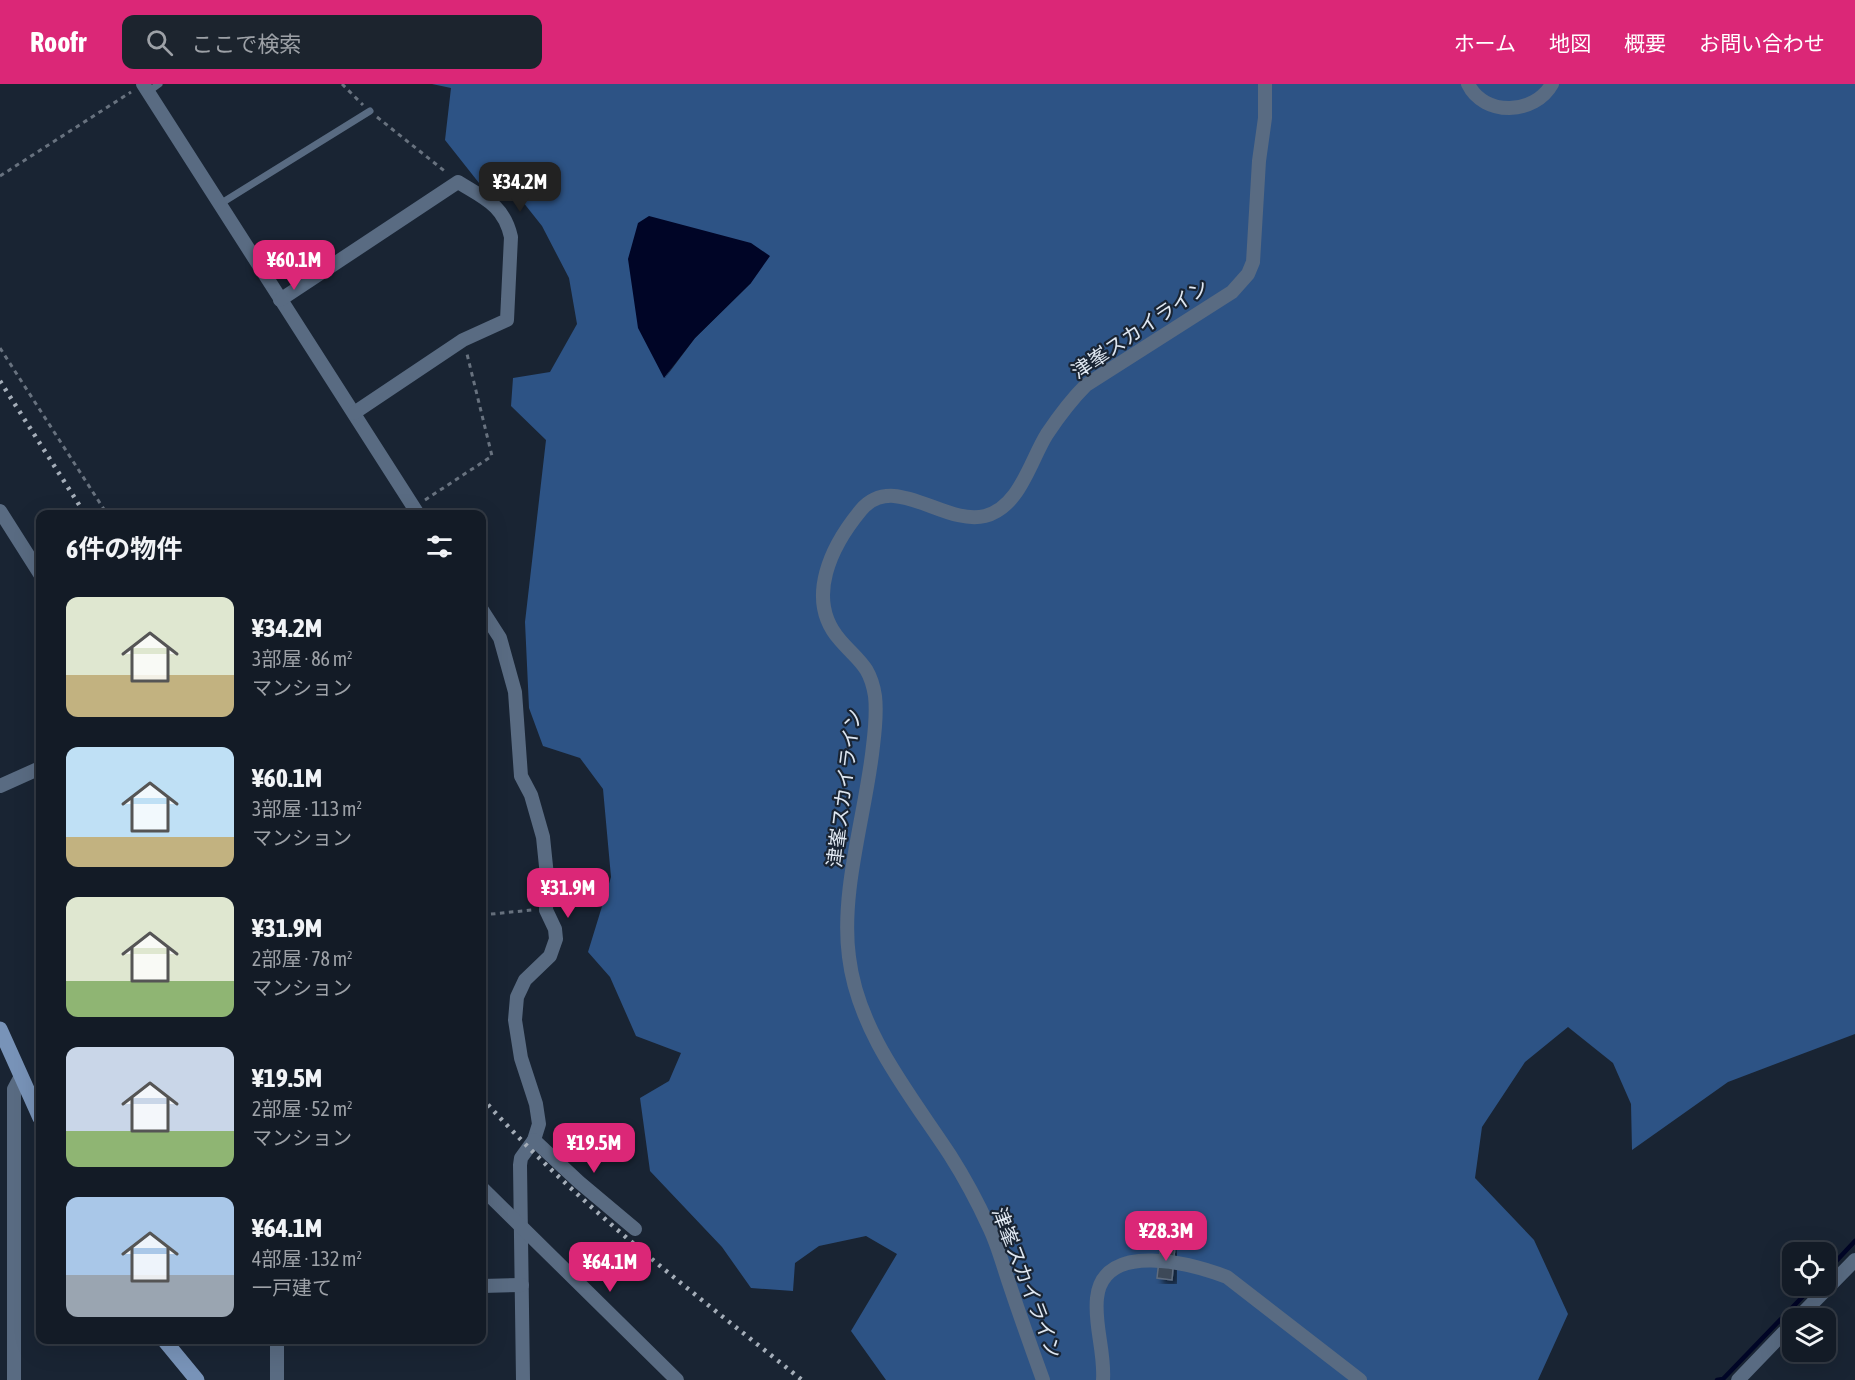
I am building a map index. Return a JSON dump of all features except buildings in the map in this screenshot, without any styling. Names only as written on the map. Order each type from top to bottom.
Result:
[{"type":"main road","points":[[0,1029],[36,1109]]},
{"type":"main road","points":[[167,1344],[197,1380]]},
{"type":"street","name":"津峯スカイライン","points":[[1043,1380],[990,1228],[953,1159],[878,1045],[862,1009],[849,957],[848,918],[852,877],[871,762],[876,719],[875,699],[872,681],[865,666],[839,639],[831,627],[823,595],[824,578],[829,560],[839,541],[861,510],[879,497],[900,497],[967,517],[987,515],[1002,508],[1022,483],[1045,437],[1066,406],[1086,385],[1232,292],[1240,284],[1248,274],[1255,247],[1255,202],[1265,118],[1265,84]]},
{"type":"street","points":[[1468,84],[1473,93],[1484,102],[1510,108],[1535,103],[1542,98],[1552,84]]},
{"type":"street","points":[[148,86],[280,300],[415,510]]},
{"type":"street","points":[[280,300],[458,182],[501,210],[511,237],[507,320],[463,340],[354,413]]},
{"type":"street","points":[[0,511],[36,568]]},
{"type":"street","points":[[486,616],[500,638],[515,692],[521,776],[531,795],[543,837],[547,876],[546,910],[555,929],[556,939],[550,956],[525,980],[517,996],[515,1020],[521,1058],[536,1104],[538,1125],[534,1140],[521,1158],[520,1165],[523,1380]]},
{"type":"street","points":[[0,786],[36,770]]},
{"type":"street","points":[[14,1380],[7,1332],[14,1089],[21,1076]]},
{"type":"street","points":[[534,1140],[635,1229]]},
{"type":"street","points":[[486,1192],[677,1380]]},
{"type":"street","points":[[1808,1308],[1855,1260]]},
{"type":"street","points":[[1103,1380],[1097,1303],[1100,1286],[1108,1272],[1115,1267],[1141,1261],[1168,1262],[1203,1268],[1227,1277],[1360,1380]]},
{"type":"street","points":[[486,1286],[522,1285]]},
{"type":"street","points":[[1738,1380],[1782,1334]]},
{"type":"street","points":[[277,1344],[277,1380]]},
{"type":"lane","points":[[220,204],[370,111]]},
{"type":"path","points":[[342,84],[370,111],[458,182]]},
{"type":"path","points":[[0,176],[148,86]]},
{"type":"path","points":[[417,510],[492,456],[463,340]]},
{"type":"path","points":[[0,348],[104,510]]},
{"type":"path","points":[[486,914],[527,909],[546,910]]},
{"type":"shaded area","points":[[432,84],[1855,84],[1855,1034],[1728,1082],[1632,1150],[1631,1104],[1613,1063],[1568,1027],[1525,1062],[1482,1127],[1475,1178],[1534,1240],[1568,1314],[1538,1380],[886,1380],[851,1331],[897,1254],[866,1236],[819,1246],[795,1263],[793,1291],[751,1288],[722,1247],[650,1171],[640,1098],[669,1081],[681,1053],[636,1036],[610,977],[588,952],[611,877],[603,789],[580,758],[543,746],[529,708],[525,622],[546,440],[511,406],[513,378],[550,372],[577,324],[569,278],[542,226],[519,197],[479,183],[445,140],[451,88]],"holes":[[[751,243],[751,283],[695,338],[665,378]]]},
{"type":"shaded area","points":[[649,216],[751,243],[770,256],[751,283],[695,338],[664,378],[638,328],[628,259],[638,223]]},
{"type":"waterway","points":[[1836,1261],[1855,1241]]},
{"type":"waterway","points":[[1717,1380],[1723,1379],[1803,1296]]},
{"type":"railway","points":[[0,381],[82,510]]},
{"type":"railway","points":[[486,1102],[557,1175],[596,1211],[677,1280],[802,1380]]}]
